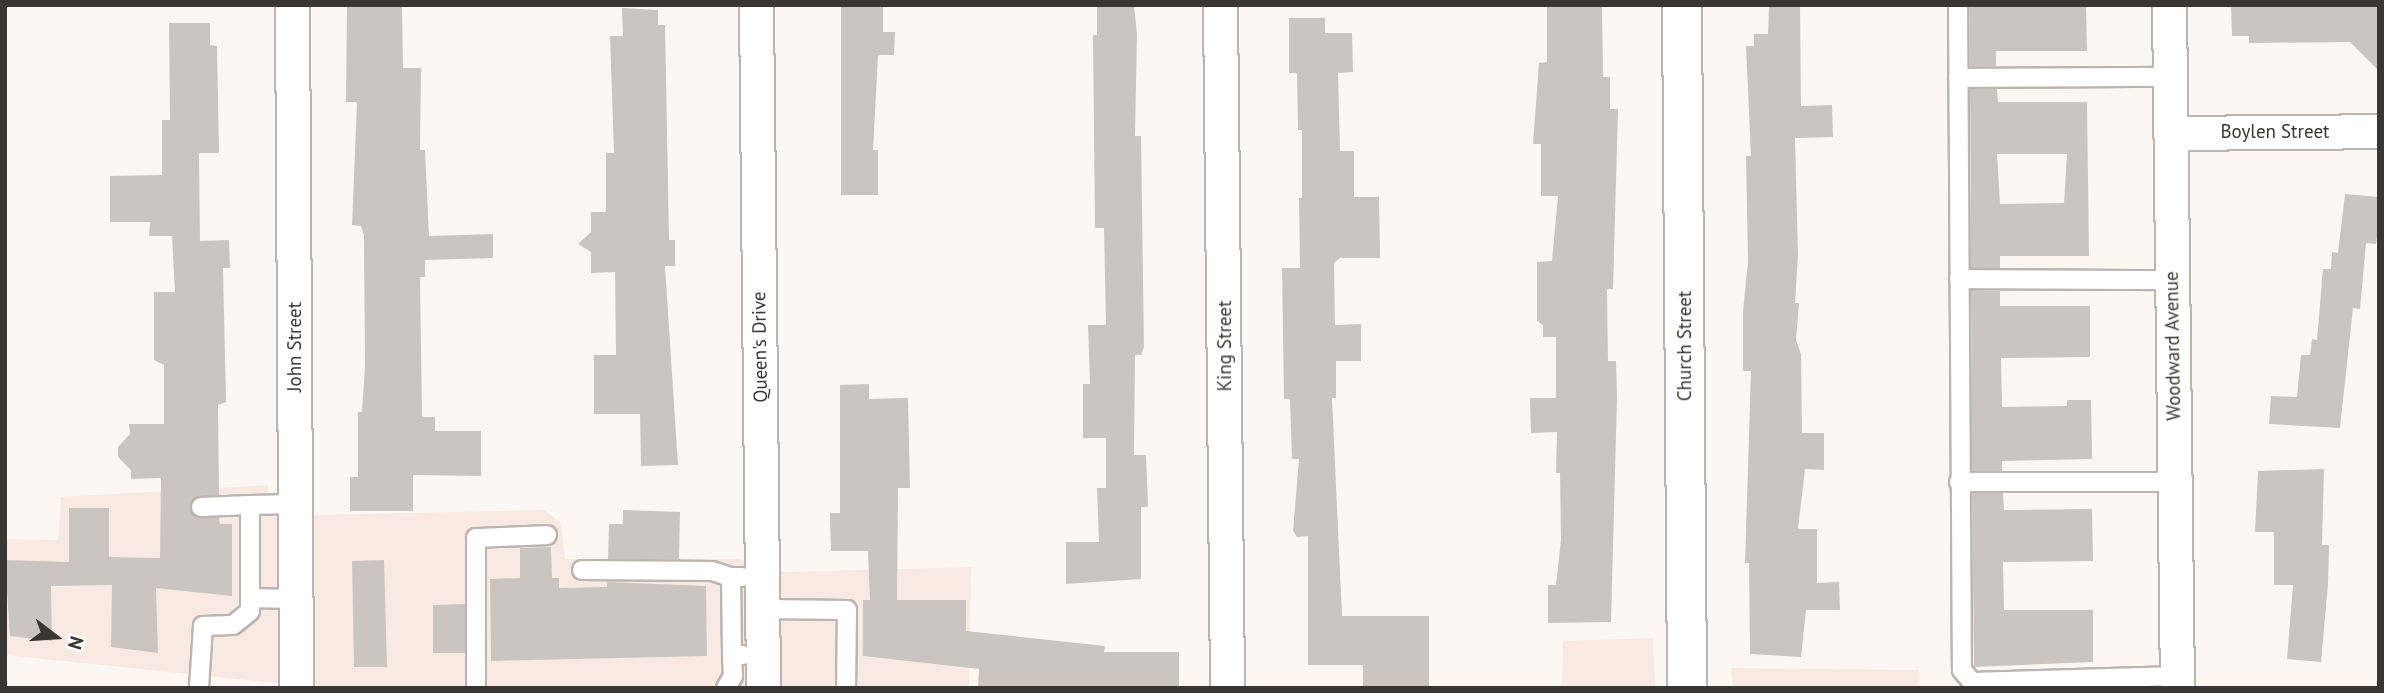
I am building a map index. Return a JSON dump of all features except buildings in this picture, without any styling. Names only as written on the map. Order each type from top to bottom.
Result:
[{"type":"street","name":"John Street","points":[[292,5],[296,688]]},
{"type":"street","name":"Queen's Drive","points":[[756,5],[763,610],[747,655],[763,688]]},
{"type":"street","name":"King Street","points":[[1220,5],[1227,688]]},
{"type":"street","name":"Church Street","points":[[1682,5],[1687,688]]},
{"type":"street","name":"Woodward Avenue","points":[[2169,5],[2177,682]]},
{"type":"street","name":"Boylen Street","points":[[2170,133],[2379,131]]},
{"type":"lane","points":[[1958,5],[1959,643],[1962,670],[1972,682],[2177,682]]},
{"type":"lane","points":[[1958,78],[2170,77]]},
{"type":"lane","points":[[1959,279],[2172,280]]},
{"type":"lane","points":[[1959,482],[2175,482]]},
{"type":"lane","points":[[201,507],[296,504]]},
{"type":"lane","points":[[200,688],[203,626],[233,625],[250,611],[250,505]]},
{"type":"lane","points":[[477,688],[476,538],[547,535]]},
{"type":"lane","points":[[582,570],[712,571],[731,577],[763,577]]},
{"type":"lane","points":[[726,688],[747,655],[731,577]]},
{"type":"lane","points":[[250,598],[295,599]]},
{"type":"lane","points":[[763,610],[847,610],[846,688]]},
{"type":"shaded area","points":[[268,485],[267,516],[544,510],[561,523],[565,559],[737,559],[785,572],[971,567],[969,688],[323,688],[5,655],[5,539],[58,540],[61,497]]},
{"type":"shaded area","points":[[1653,638],[1655,688],[1562,688],[1563,641]]},
{"type":"shaded area","points":[[1731,668],[1919,670],[1918,688],[1733,688]]}]
